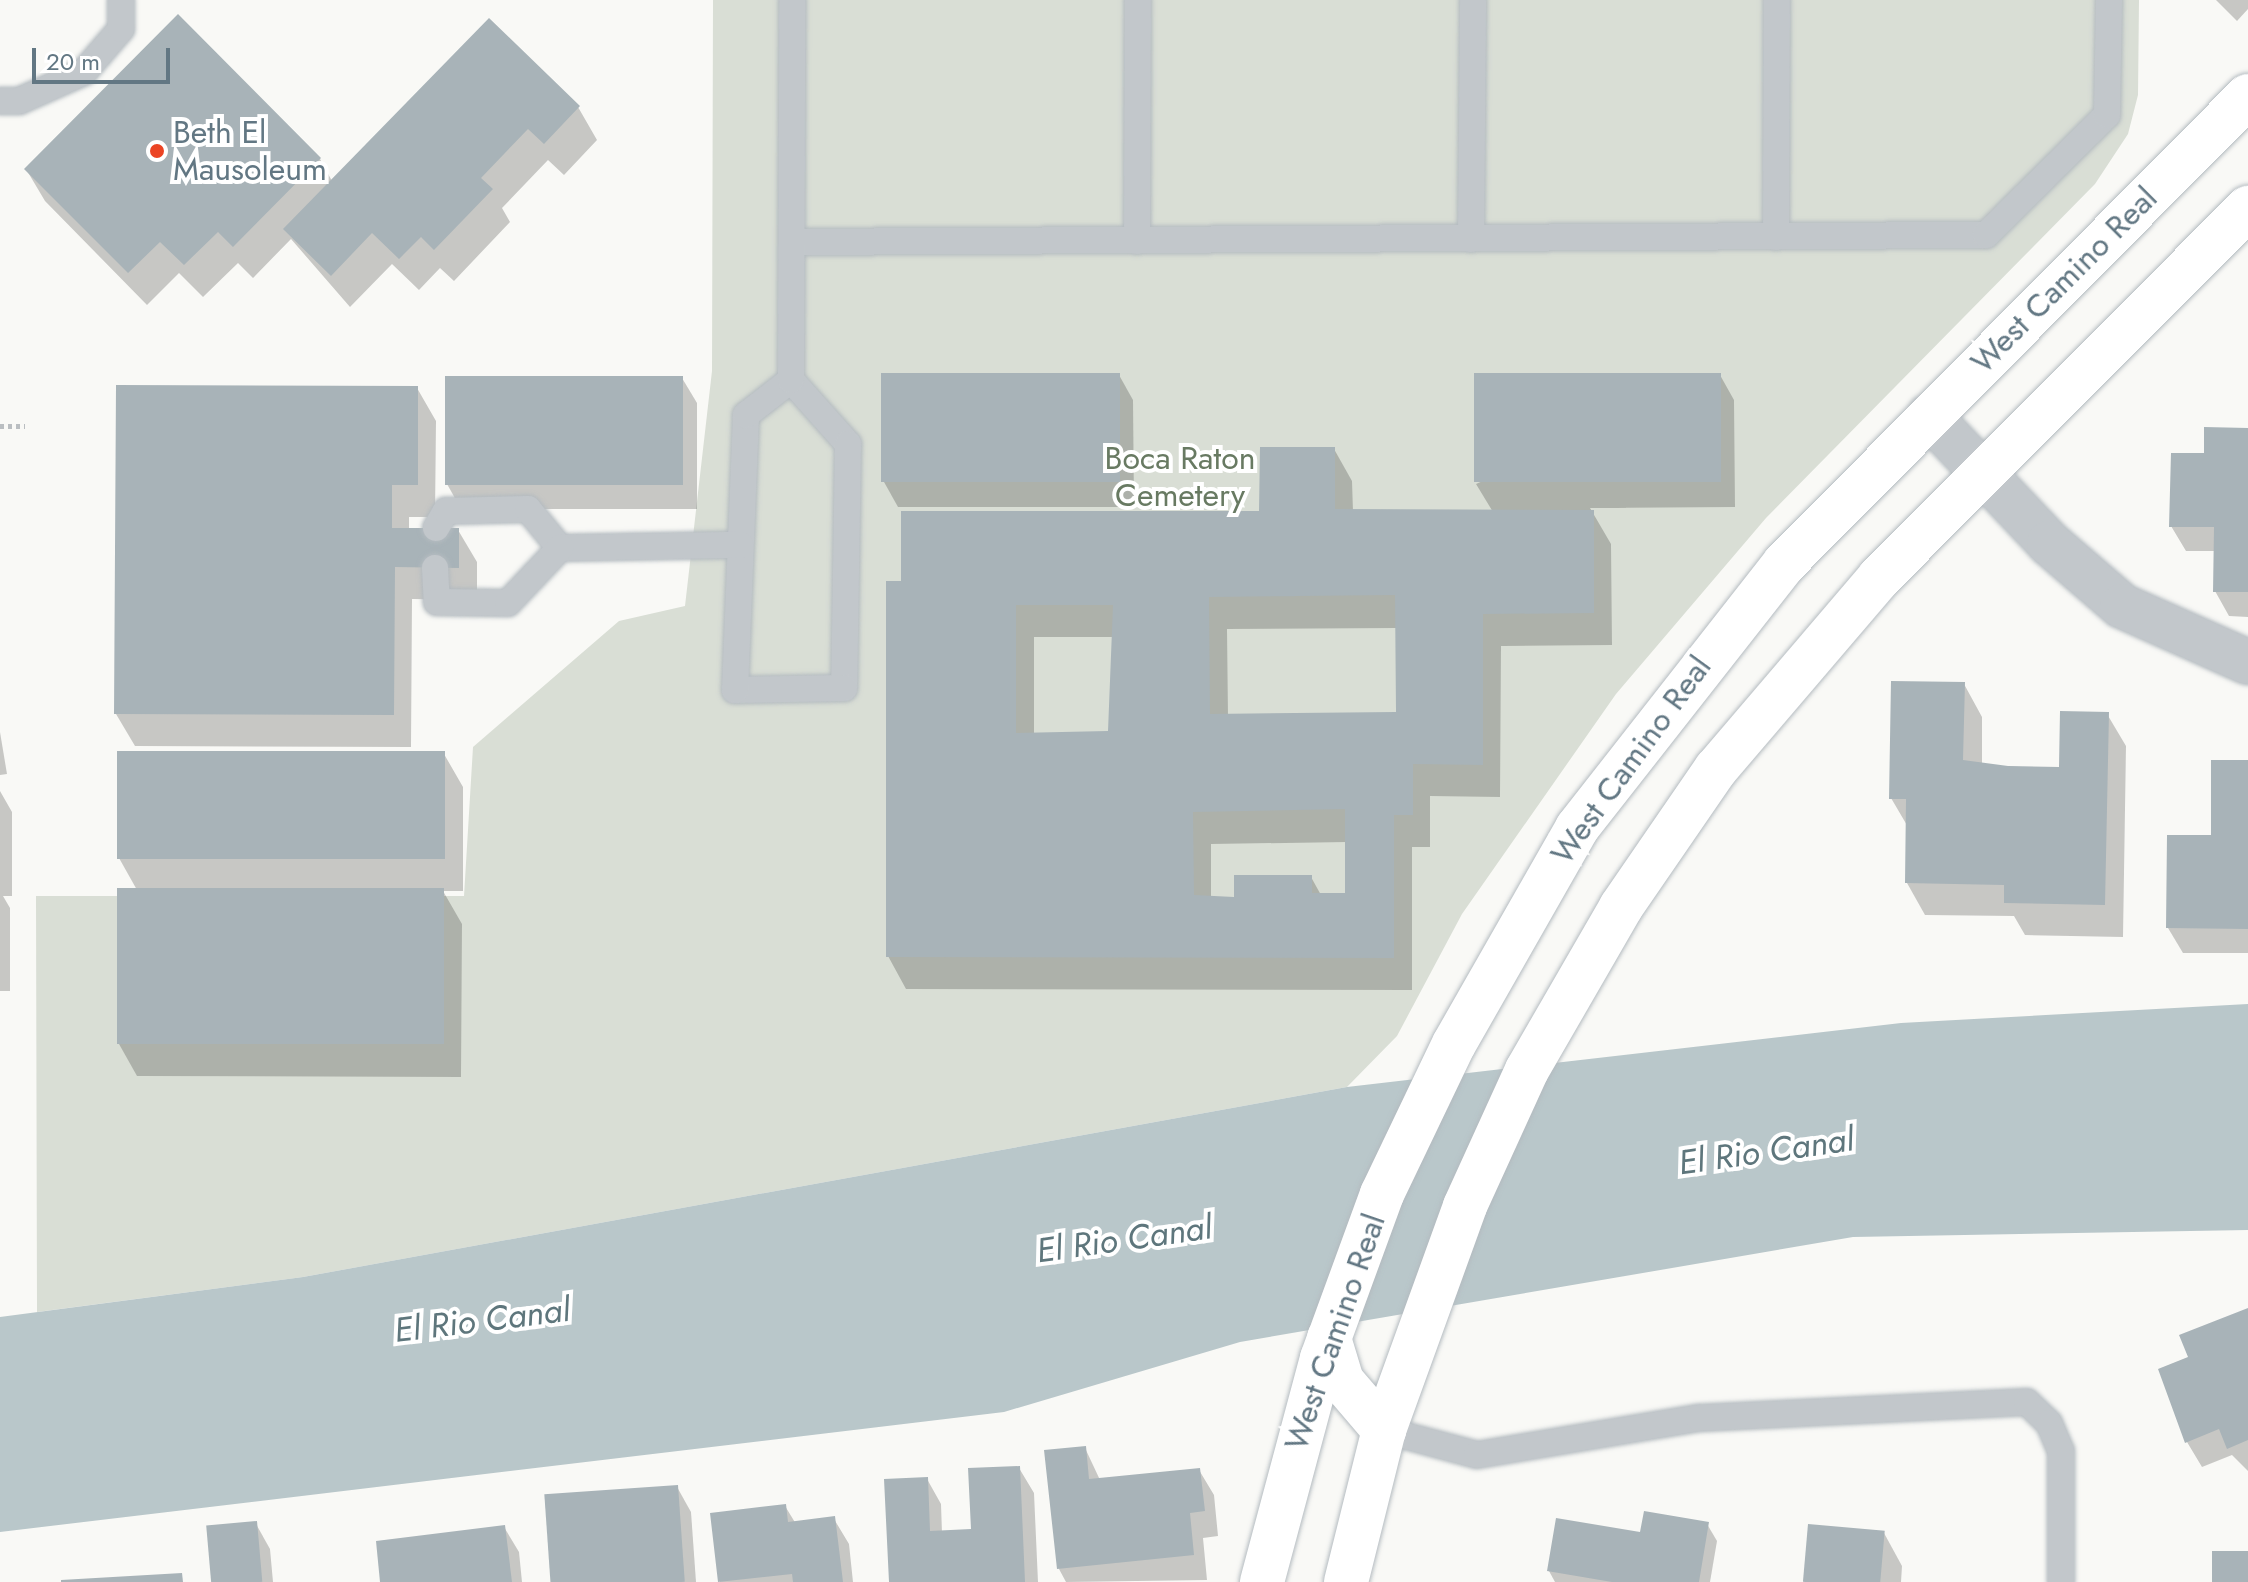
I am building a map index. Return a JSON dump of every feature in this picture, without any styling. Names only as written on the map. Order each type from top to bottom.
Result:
[{"type":"street","name":"West Camino Real","points":[[1262,1582],[1329,1338],[1382,1194],[1454,1044],[1532,900],[1624,761],[1784,564],[2248,96]]},
{"type":"street","points":[[1346,1582],[1384,1430],[1418,1328],[1498,1129],[1548,1033],[1621,907],[1716,769],[1879,578],[2247,210]]},
{"type":"street","points":[[1929,416],[1983,473],[2122,606],[2248,662]]},
{"type":"street","points":[[1329,1338],[1342,1381],[1384,1430]]},
{"type":"lane","points":[[0,101],[19,101],[84,72],[121,29],[121,0]]},
{"type":"lane","points":[[791,380],[746,415],[735,690],[844,688],[848,444],[791,380],[792,0]]},
{"type":"lane","points":[[1137,241],[1138,0]]},
{"type":"lane","points":[[1471,239],[1473,0]]},
{"type":"lane","points":[[1776,237],[1777,0]]},
{"type":"lane","points":[[792,242],[1986,235],[2107,115],[2109,0]]},
{"type":"lane","points":[[436,528],[446,511],[528,509],[560,548]]},
{"type":"lane","points":[[435,568],[437,602],[508,603],[560,548],[740,545]]},
{"type":"lane","points":[[1384,1430],[1477,1455],[1728,1415],[2027,1402],[2049,1423],[2061,1451],[2061,1582]]},
{"type":"path","points":[[0,426],[25,426]]},
{"type":"green space","name":"Boca Raton Cemetery","points":[[713,0],[2139,0],[2138,95],[2128,134],[2095,184],[1766,518],[1616,694],[1462,914],[1397,1036],[1347,1087],[303,1277],[37,1312],[36,896],[464,896],[473,747],[619,621],[685,606],[712,371]]},
{"type":"water","name":"El Rio Canal","points":[[2248,1004],[2248,1230],[1853,1237],[1240,1342],[1004,1412],[0,1532],[0,1317],[303,1277],[1347,1087],[1901,1023]]},
{"type":"building","points":[[178,14],[321,158],[233,247],[218,232],[184,265],[160,242],[128,273],[24,169]]},
{"type":"building","points":[[489,18],[580,106],[544,144],[528,129],[481,178],[493,189],[434,250],[421,237],[399,259],[372,233],[331,276],[283,229]]},
{"type":"building","points":[[881,373],[1120,373],[1120,482],[881,482]]},
{"type":"building","points":[[1474,373],[1721,373],[1721,482],[1474,482]]},
{"type":"building","points":[[445,376],[683,376],[683,485],[445,485]]},
{"type":"building","points":[[116,385],[418,386],[418,485],[392,485],[392,528],[459,528],[459,568],[395,567],[394,715],[114,714]]},
{"type":"building","points":[[2204,427],[2248,428],[2248,592],[2213,592],[2214,527],[2169,527],[2171,453],[2204,453]]},
{"type":"building","points":[[1260,447],[1335,447],[1335,509],[1594,510],[1594,613],[1483,614],[1483,765],[1413,764],[1413,815],[1394,815],[1394,958],[886,957],[886,581],[901,581],[901,511],[1259,511]],"holes":[[[1395,595],[1396,712],[1210,714],[1209,597]],[[1016,605],[1113,605],[1108,731],[1016,733]],[[1345,809],[1345,893],[1312,893],[1312,875],[1234,875],[1234,897],[1194,895],[1193,812]]]},
{"type":"building","points":[[1891,681],[1965,682],[1963,760],[2008,766],[2059,767],[2060,711],[2109,712],[2105,905],[2004,903],[2004,885],[1905,883],[1906,799],[1889,799]]},
{"type":"building","points":[[117,751],[445,751],[445,859],[117,859]]},
{"type":"building","points":[[2211,760],[2248,760],[2248,929],[2166,928],[2167,835],[2211,835]]},
{"type":"building","points":[[117,888],[444,888],[444,1044],[117,1044]]},
{"type":"building","points":[[2248,1308],[2248,1440],[2227,1449],[2219,1429],[2185,1443],[2158,1369],[2188,1357],[2179,1335]]},
{"type":"building","points":[[1086,1446],[1089,1479],[1200,1468],[1205,1511],[1190,1513],[1194,1555],[1057,1569],[1044,1450]]},
{"type":"building","points":[[1020,1466],[1025,1582],[889,1582],[884,1479],[928,1477],[930,1531],[971,1529],[968,1468]]},
{"type":"building","points":[[678,1485],[685,1582],[550,1582],[544,1494]]},
{"type":"building","points":[[786,1504],[788,1522],[835,1516],[843,1582],[793,1582],[792,1574],[718,1582],[710,1513]]},
{"type":"building","points":[[1644,1511],[1709,1522],[1699,1582],[1612,1582],[1547,1571],[1556,1518],[1640,1532]]},
{"type":"building","points":[[257,1521],[262,1582],[211,1582],[206,1525]]},
{"type":"building","points":[[1808,1524],[1885,1531],[1880,1582],[1803,1582]]},
{"type":"building","points":[[505,1525],[512,1582],[380,1582],[376,1541]]},
{"type":"building","points":[[2212,1551],[2248,1551],[2248,1582],[2212,1582]]},
{"type":"building","points":[[182,1573],[183,1582],[61,1582],[61,1580]]},
{"type":"place","name":"Beth El Mausoleum","points":[[157,151]]}]
